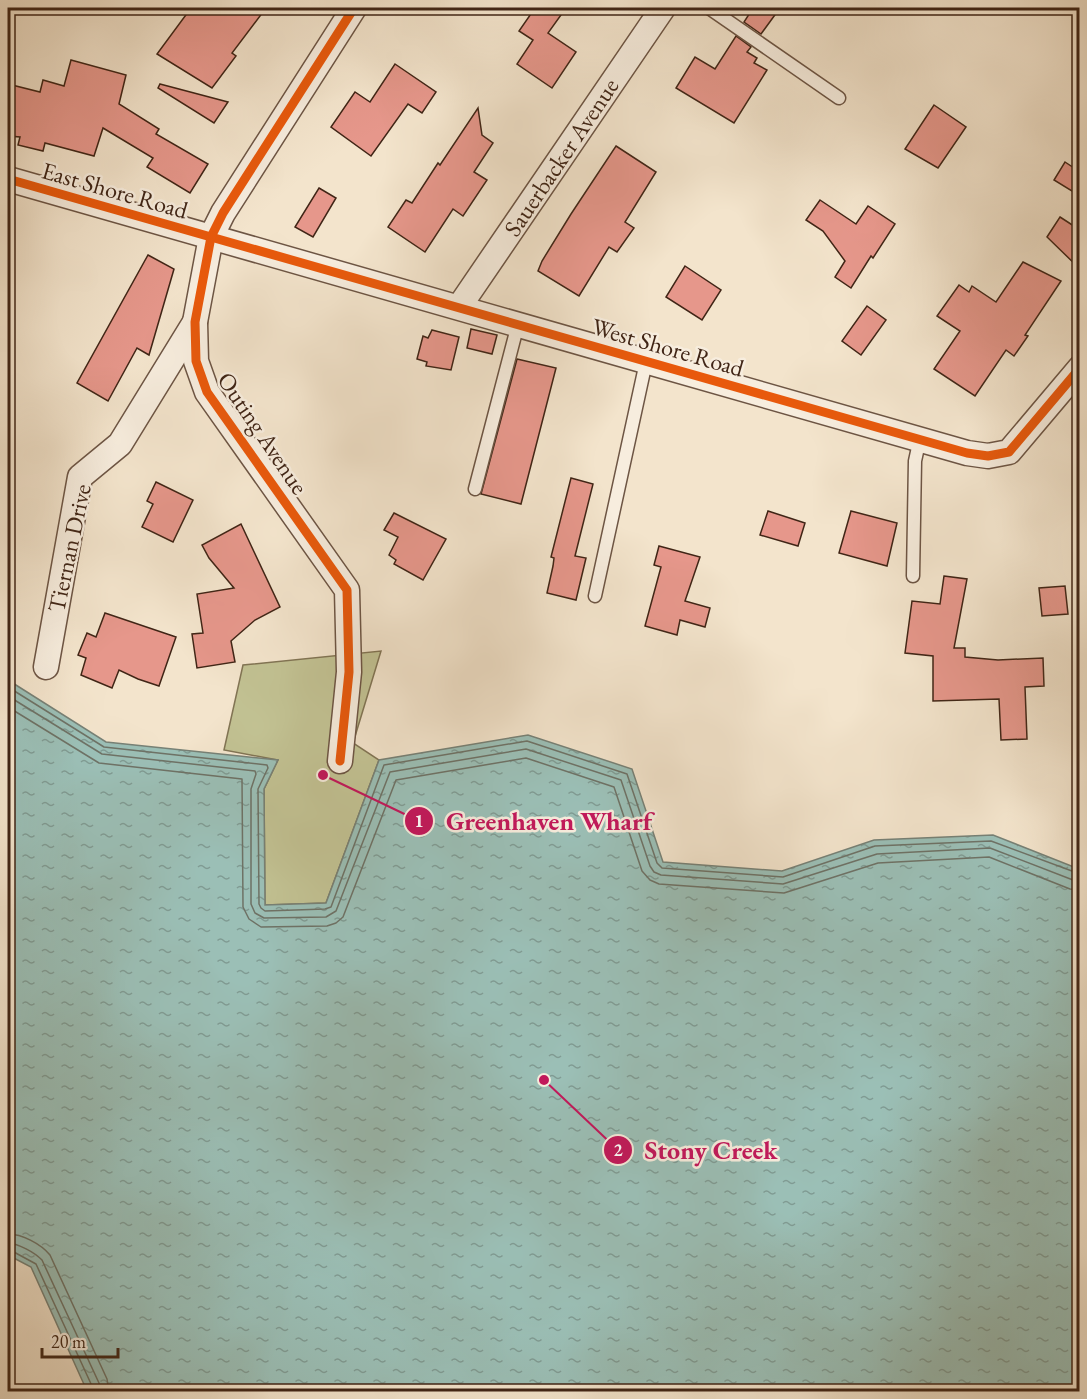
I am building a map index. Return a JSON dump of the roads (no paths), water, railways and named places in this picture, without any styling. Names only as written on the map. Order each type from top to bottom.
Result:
[{"type":"street","name":"Outing Avenue","points":[[340,761],[349,672],[347,590],[207,392],[196,361],[195,322],[211,237],[223,213],[354,8]]},
{"type":"street","name":"Sauerbacker Avenue","points":[[459,307],[663,8]]},
{"type":"street","name":"East Shore Road","points":[[8,179],[211,237]]},
{"type":"street","name":"West Shore Road","points":[[211,237],[967,453],[988,456],[1009,452],[1080,368]]},
{"type":"street","name":"Tiernan Drive","points":[[46,667],[80,477],[120,444],[195,322]]},
{"type":"lane","points":[[709,8],[839,98]]},
{"type":"lane","points":[[475,489],[518,324]]},
{"type":"lane","points":[[595,596],[646,362]]},
{"type":"lane","points":[[913,576],[915,461],[920,438]]},
{"type":"water","points":[[8,680],[106,742],[278,760],[264,789],[265,905],[326,903],[379,760],[528,735],[632,769],[663,862],[782,871],[874,840],[993,835],[1079,869],[1079,1391],[87,1391],[31,1267],[8,1255]]},
{"type":"place","name":"Greenhaven Wharf","points":[[323,775]]},
{"type":"place","name":"Stony Creek","points":[[544,1080]]}]
